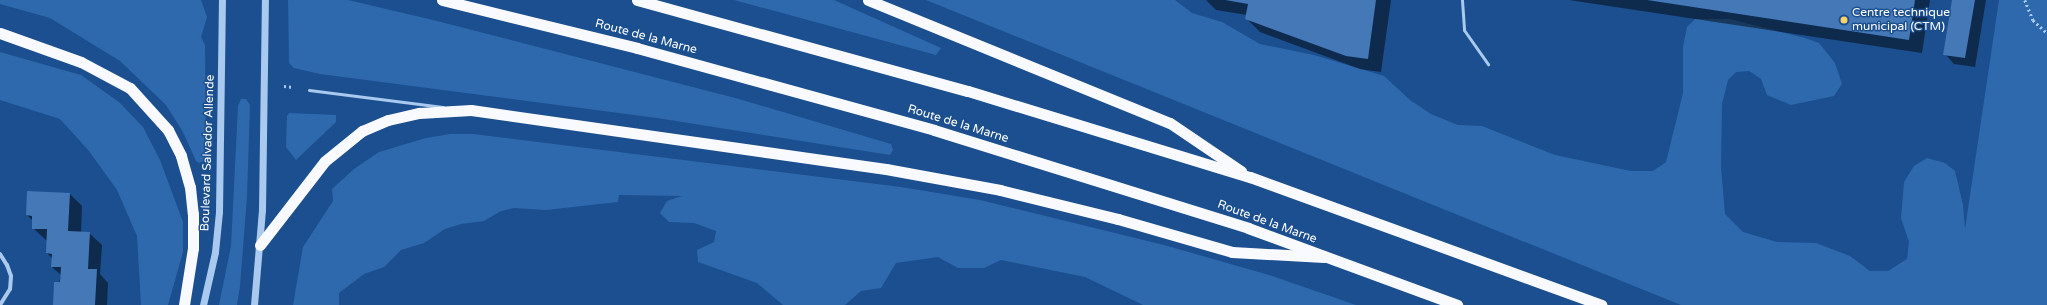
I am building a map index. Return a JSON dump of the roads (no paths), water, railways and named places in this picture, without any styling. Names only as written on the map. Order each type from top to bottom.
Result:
[{"type":"highway","name":"Route de la Marne","points":[[442,0],[637,48],[934,130],[1142,194],[1457,305]]},
{"type":"highway","points":[[637,0],[968,91],[1250,177],[1601,305]]},
{"type":"highway","points":[[868,0],[1170,123],[1250,177]]},
{"type":"highway","points":[[0,33],[81,62],[130,88],[168,130],[181,156],[188,179],[193,214],[193,248],[184,305]]},
{"type":"highway","points":[[260,245],[325,161],[362,131],[388,120],[419,113],[471,110],[886,169],[1000,190],[1118,219],[1232,252],[1324,257]]},
{"type":"street","name":"Boulevard Salvador Allende","points":[[203,305],[215,252],[219,212],[223,28],[222,0]]},
{"type":"street","points":[[254,305],[260,245],[266,37],[265,0]]},
{"type":"street","points":[[0,254],[8,265],[11,276],[10,289],[0,305]]},
{"type":"lane","points":[[1462,0],[1464,30],[1488,64]]},
{"type":"lane","points":[[309,90],[471,110]]},
{"type":"place","name":"Centre technique municipal (CTM)","points":[[1844,20]]}]
